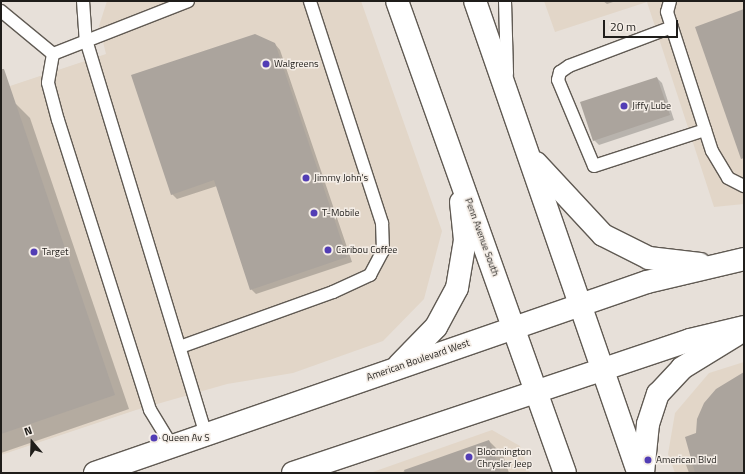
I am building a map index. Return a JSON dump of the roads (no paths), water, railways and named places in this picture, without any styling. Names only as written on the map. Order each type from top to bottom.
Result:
[{"type":"main road","name":"Penn Avenue South","points":[[397,1],[565,473]]},
{"type":"main road","points":[[475,1],[604,369],[638,473]]},
{"type":"main road","points":[[530,157],[603,235],[649,258],[711,265]]},
{"type":"main road","points":[[396,368],[436,327],[457,288],[465,240],[456,166]]},
{"type":"main road","name":"American Boulevard West","points":[[95,473],[646,282],[711,265],[744,259]]},
{"type":"main road","points":[[294,473],[690,340],[744,329]]},
{"type":"main road","points":[[643,473],[648,424],[658,394],[682,368],[744,329]]},
{"type":"lane","points":[[83,1],[86,40],[206,434]]},
{"type":"lane","points":[[53,54],[188,1]]},
{"type":"lane","points":[[180,347],[333,292],[370,275],[383,251],[382,223],[310,1]]},
{"type":"lane","points":[[505,1],[508,92]]},
{"type":"lane","points":[[670,1],[667,12],[712,151],[728,178],[744,186]]},
{"type":"lane","points":[[1,11],[53,54]]},
{"type":"lane","points":[[672,27],[569,66],[560,72],[558,80],[594,166],[705,130]]},
{"type":"lane","points":[[53,54],[48,83],[58,120],[150,410],[172,446]]},
{"type":"place","name":"Walgreens","points":[[266,64]]},
{"type":"place","name":"Jiffy Lube","points":[[624,106]]},
{"type":"place","name":"Jimmy John's","points":[[306,178]]},
{"type":"place","name":"T-Mobile","points":[[314,213]]},
{"type":"place","name":"Caribou Coffee","points":[[328,250]]},
{"type":"place","name":"Target","points":[[34,252]]},
{"type":"place","name":"Queen Av S","points":[[154,438]]},
{"type":"place","name":"Bloomington Chrysler Jeep","points":[[469,457]]},
{"type":"place","name":"American Blvd","points":[[648,460]]}]
